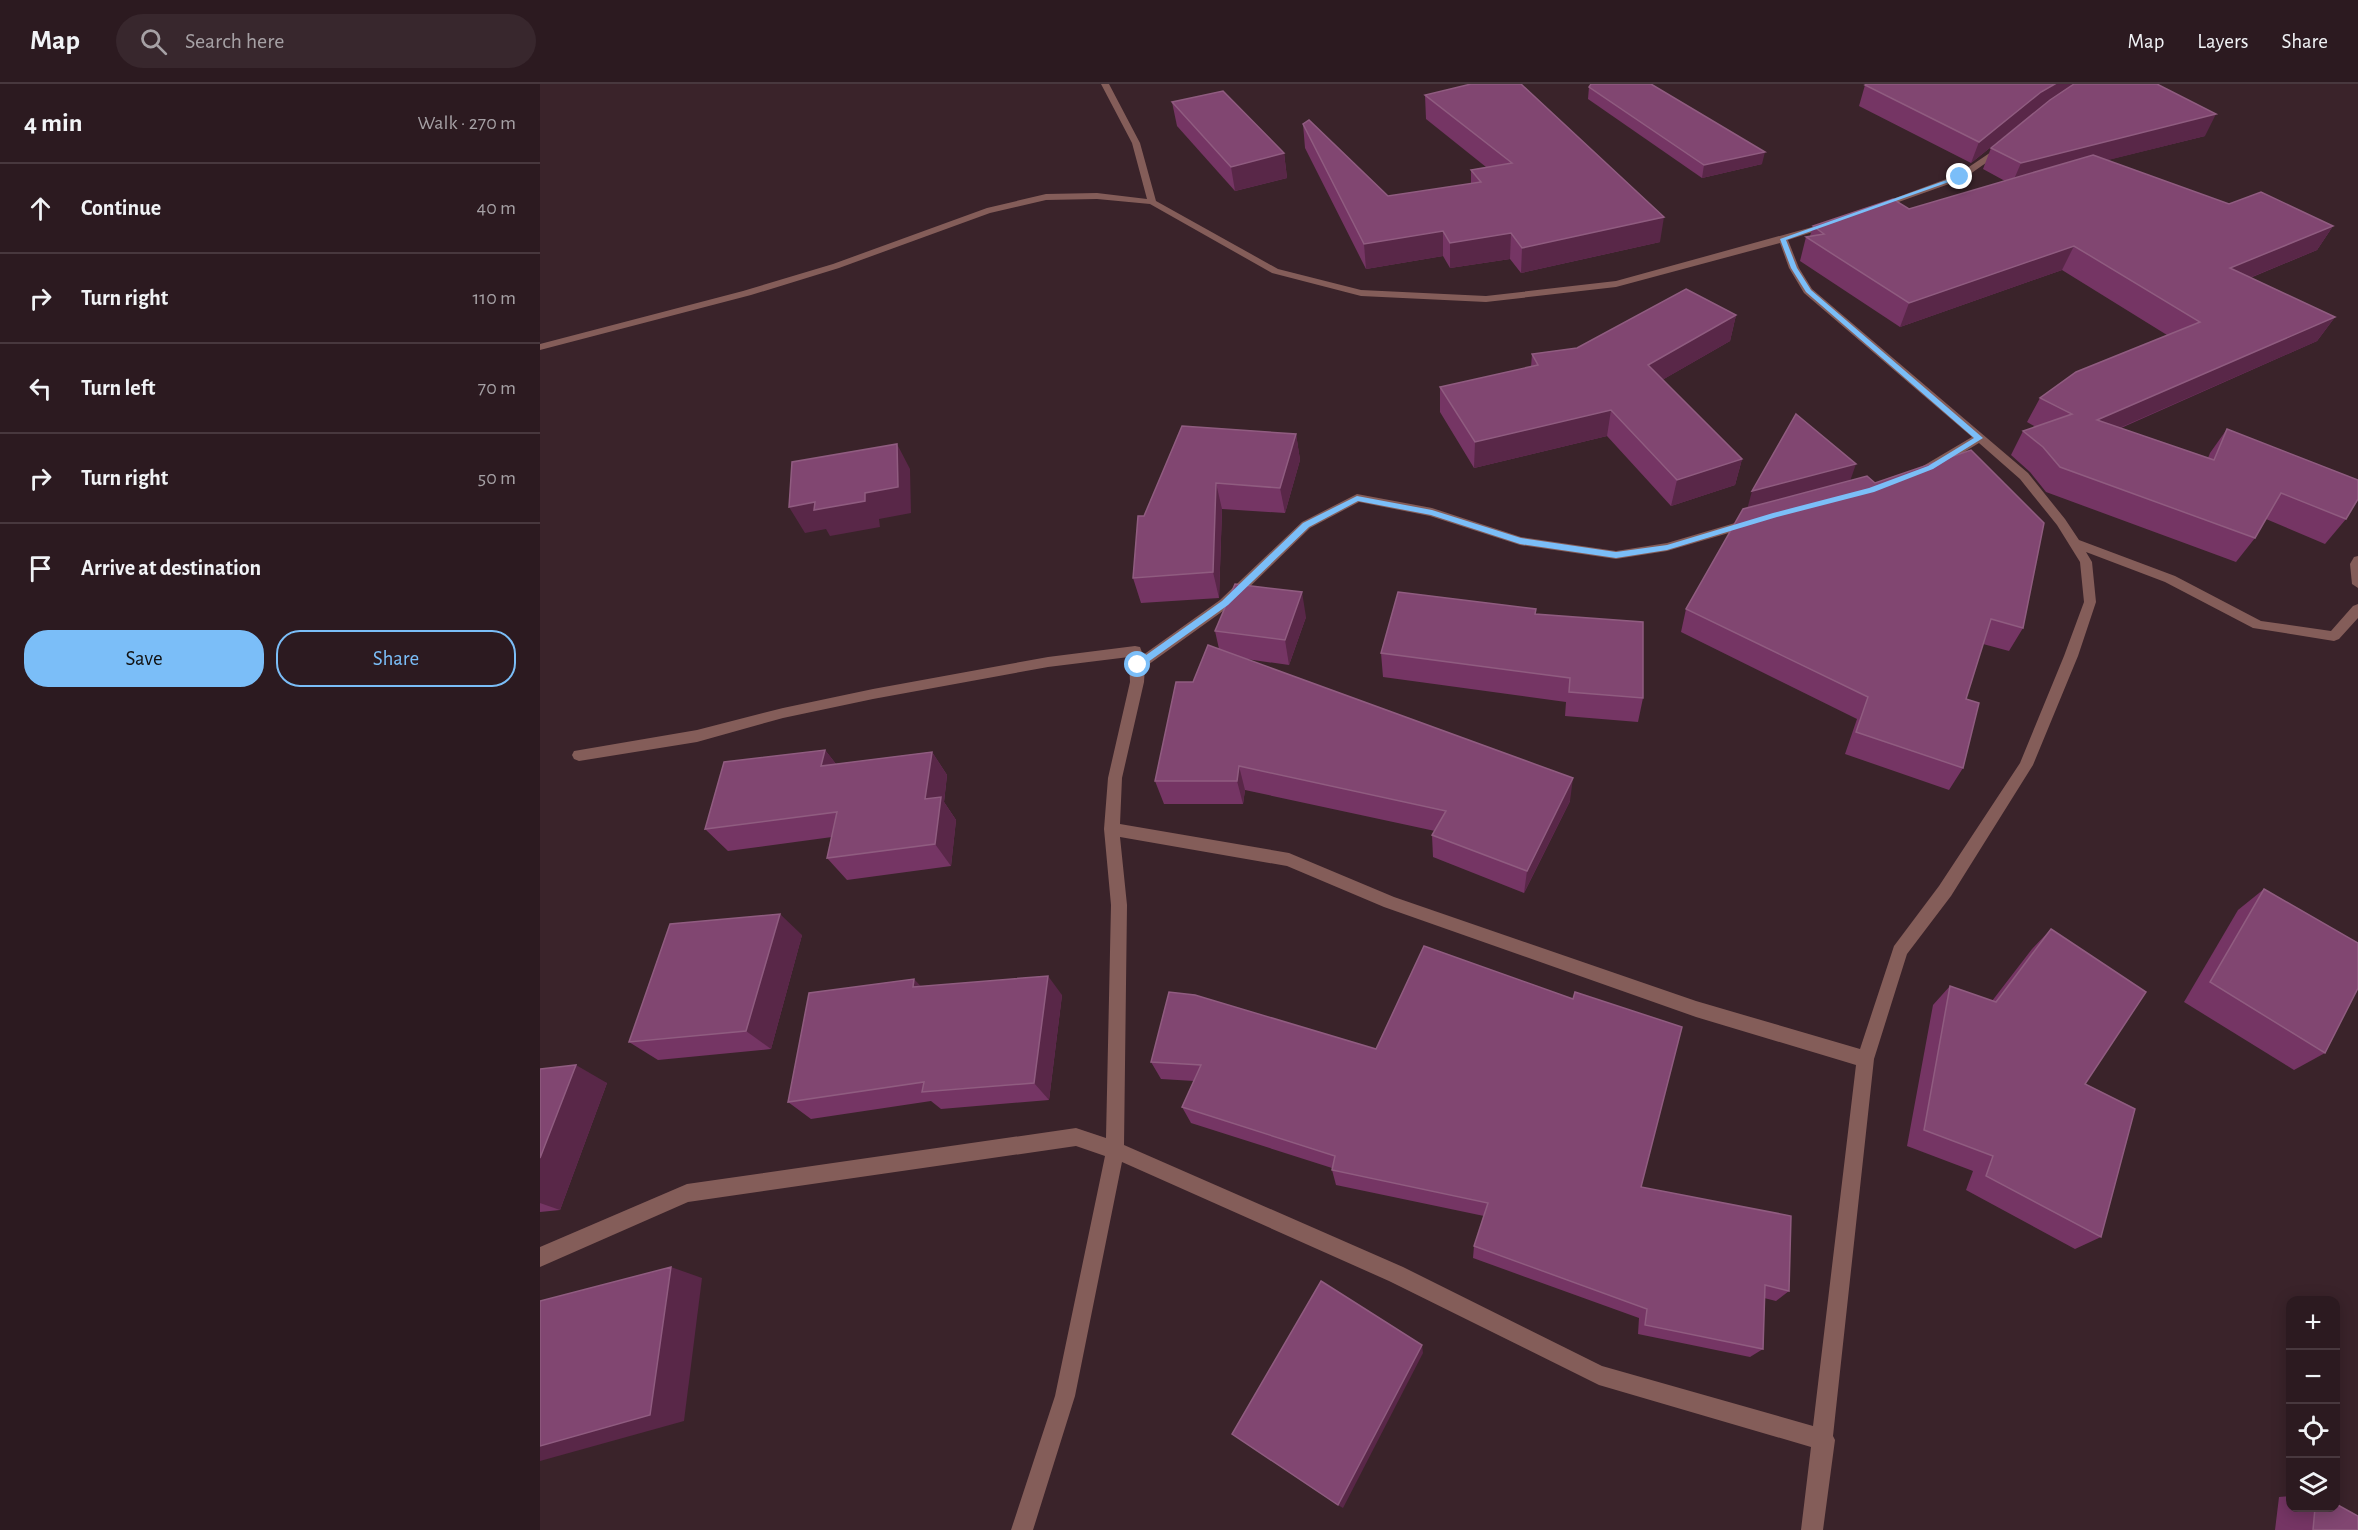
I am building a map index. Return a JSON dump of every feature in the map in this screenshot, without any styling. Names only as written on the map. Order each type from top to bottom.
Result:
[{"type":"street","points":[[1105,84],[1136,143],[1152,202]]},
{"type":"street","points":[[1868,210],[1960,177],[2004,145]]},
{"type":"street","points":[[540,347],[747,293],[836,266],[987,211],[1046,197],[1097,196],[1152,202],[1275,271],[1361,293],[1486,299],[1616,284],[1783,239],[1836,221]]},
{"type":"street","points":[[1783,239],[1794,268],[1808,291],[2024,476],[2061,522],[2086,562],[2090,602],[2071,656],[2026,765],[1945,891],[1900,951],[1865,1059],[1824,1440],[1812,1530]]},
{"type":"street","points":[[1911,475],[1931,467],[1979,438]]},
{"type":"street","points":[[1138,665],[1225,603],[1306,525],[1357,498],[1432,512],[1520,541],[1616,555],[1667,547],[1765,518]]},
{"type":"street","points":[[2074,543],[2170,579],[2258,625],[2334,636],[2358,609]]},
{"type":"street","points":[[2358,560],[2356,564],[2358,584]]},
{"type":"street","points":[[579,755],[697,736],[783,713],[873,694],[1048,662],[1134,651],[1138,665],[1137,682],[1115,778],[1112,829],[1119,905],[1115,1150],[1065,1396],[1022,1530]]},
{"type":"street","points":[[1112,829],[1289,860],[1390,902],[1696,1009],[1865,1059]]},
{"type":"street","points":[[540,1257],[687,1193],[1076,1137],[1115,1150],[1396,1274],[1599,1375],[1824,1440]]},
{"type":"building","points":[[1471,84],[1521,84],[1664,217],[1522,248],[1511,233],[1450,243],[1443,231],[1364,244],[1303,124],[1309,120],[1388,196],[1481,182],[1471,170],[1512,163],[1425,95]]},
{"type":"building","points":[[1591,84],[1651,84],[1765,152],[1704,165],[1589,87]]},
{"type":"building","points":[[2055,84],[2041,92],[1979,142],[1865,85]]},
{"type":"building","points":[[2074,84],[2157,84],[2216,114],[2021,163],[1991,148],[2050,100]]},
{"type":"building","points":[[1223,91],[1284,153],[1231,167],[1172,102]]},
{"type":"building","points":[[2093,155],[2229,204],[2261,192],[2333,226],[2230,268],[2335,317],[2097,420],[2214,460],[2227,429],[2358,480],[2358,499],[2346,519],[2281,493],[2255,538],[2060,467],[2043,447],[2023,431],[2072,414],[2040,398],[2076,372],[2200,322],[2074,246],[1909,303],[1806,237],[1824,234],[1813,226],[1893,199],[1909,209]]},
{"type":"building","points":[[1686,289],[1736,315],[1648,365],[1742,459],[1677,480],[1611,410],[1475,442],[1440,387],[1538,365],[1532,354],[1577,348]]},
{"type":"building","points":[[1796,414],[1856,464],[1752,491]]},
{"type":"building","points":[[1182,426],[1296,434],[1280,488],[1216,483],[1213,572],[1133,578],[1138,516],[1144,516]]},
{"type":"building","points":[[897,444],[898,487],[865,493],[865,501],[814,510],[815,502],[789,507],[792,462]]},
{"type":"building","points":[[1971,450],[2044,523],[2023,628],[1991,619],[1966,699],[1979,703],[1963,768],[1856,732],[1868,697],[1686,609],[1743,509],[1867,476],[1875,483]]},
{"type":"building","points":[[1235,584],[1302,592],[1285,640],[1215,631]]},
{"type":"building","points":[[1398,592],[1536,609],[1535,614],[1643,622],[1643,698],[1569,692],[1570,678],[1381,653]]},
{"type":"building","points":[[1208,645],[1573,778],[1527,871],[1432,835],[1446,811],[1239,766],[1237,781],[1155,781],[1176,682],[1193,682]]},
{"type":"building","points":[[825,750],[821,766],[932,752],[925,799],[941,797],[935,844],[827,858],[837,812],[705,829],[724,762]]},
{"type":"building","points":[[2264,889],[2358,943],[2358,988],[2325,1053],[2210,982]]},
{"type":"building","points":[[780,914],[746,1031],[629,1042],[670,924]]},
{"type":"building","points":[[2051,929],[2146,992],[2085,1084],[2135,1109],[2101,1237],[1986,1176],[1993,1156],[1924,1130],[1950,986],[1996,1002]]},
{"type":"building","points":[[1424,946],[1573,999],[1575,992],[1682,1027],[1641,1187],[1791,1216],[1789,1291],[1765,1285],[1763,1349],[1645,1325],[1647,1309],[1474,1246],[1488,1203],[1332,1170],[1335,1156],[1182,1107],[1201,1065],[1151,1062],[1169,992],[1195,995],[1376,1049]]},
{"type":"building","points":[[1048,976],[1034,1083],[922,1092],[924,1082],[788,1102],[809,993],[914,979],[913,987]]},
{"type":"building","points":[[576,1065],[540,1158],[540,1069]]},
{"type":"building","points":[[671,1267],[650,1415],[540,1446],[540,1301]]},
{"type":"building","points":[[1321,1281],[1422,1345],[1338,1505],[1232,1434]]},
{"type":"building","points":[[2340,1506],[2358,1516],[2358,1530],[2313,1530],[2315,1512],[2340,1512]]},
{"type":"route","points":[[1138,665],[1225,603],[1306,525],[1357,498],[1432,512],[1520,541],[1616,555],[1667,547],[1776,514],[1871,490],[1931,467],[1979,438],[1808,291],[1794,268],[1783,239],[1960,177]]}]
